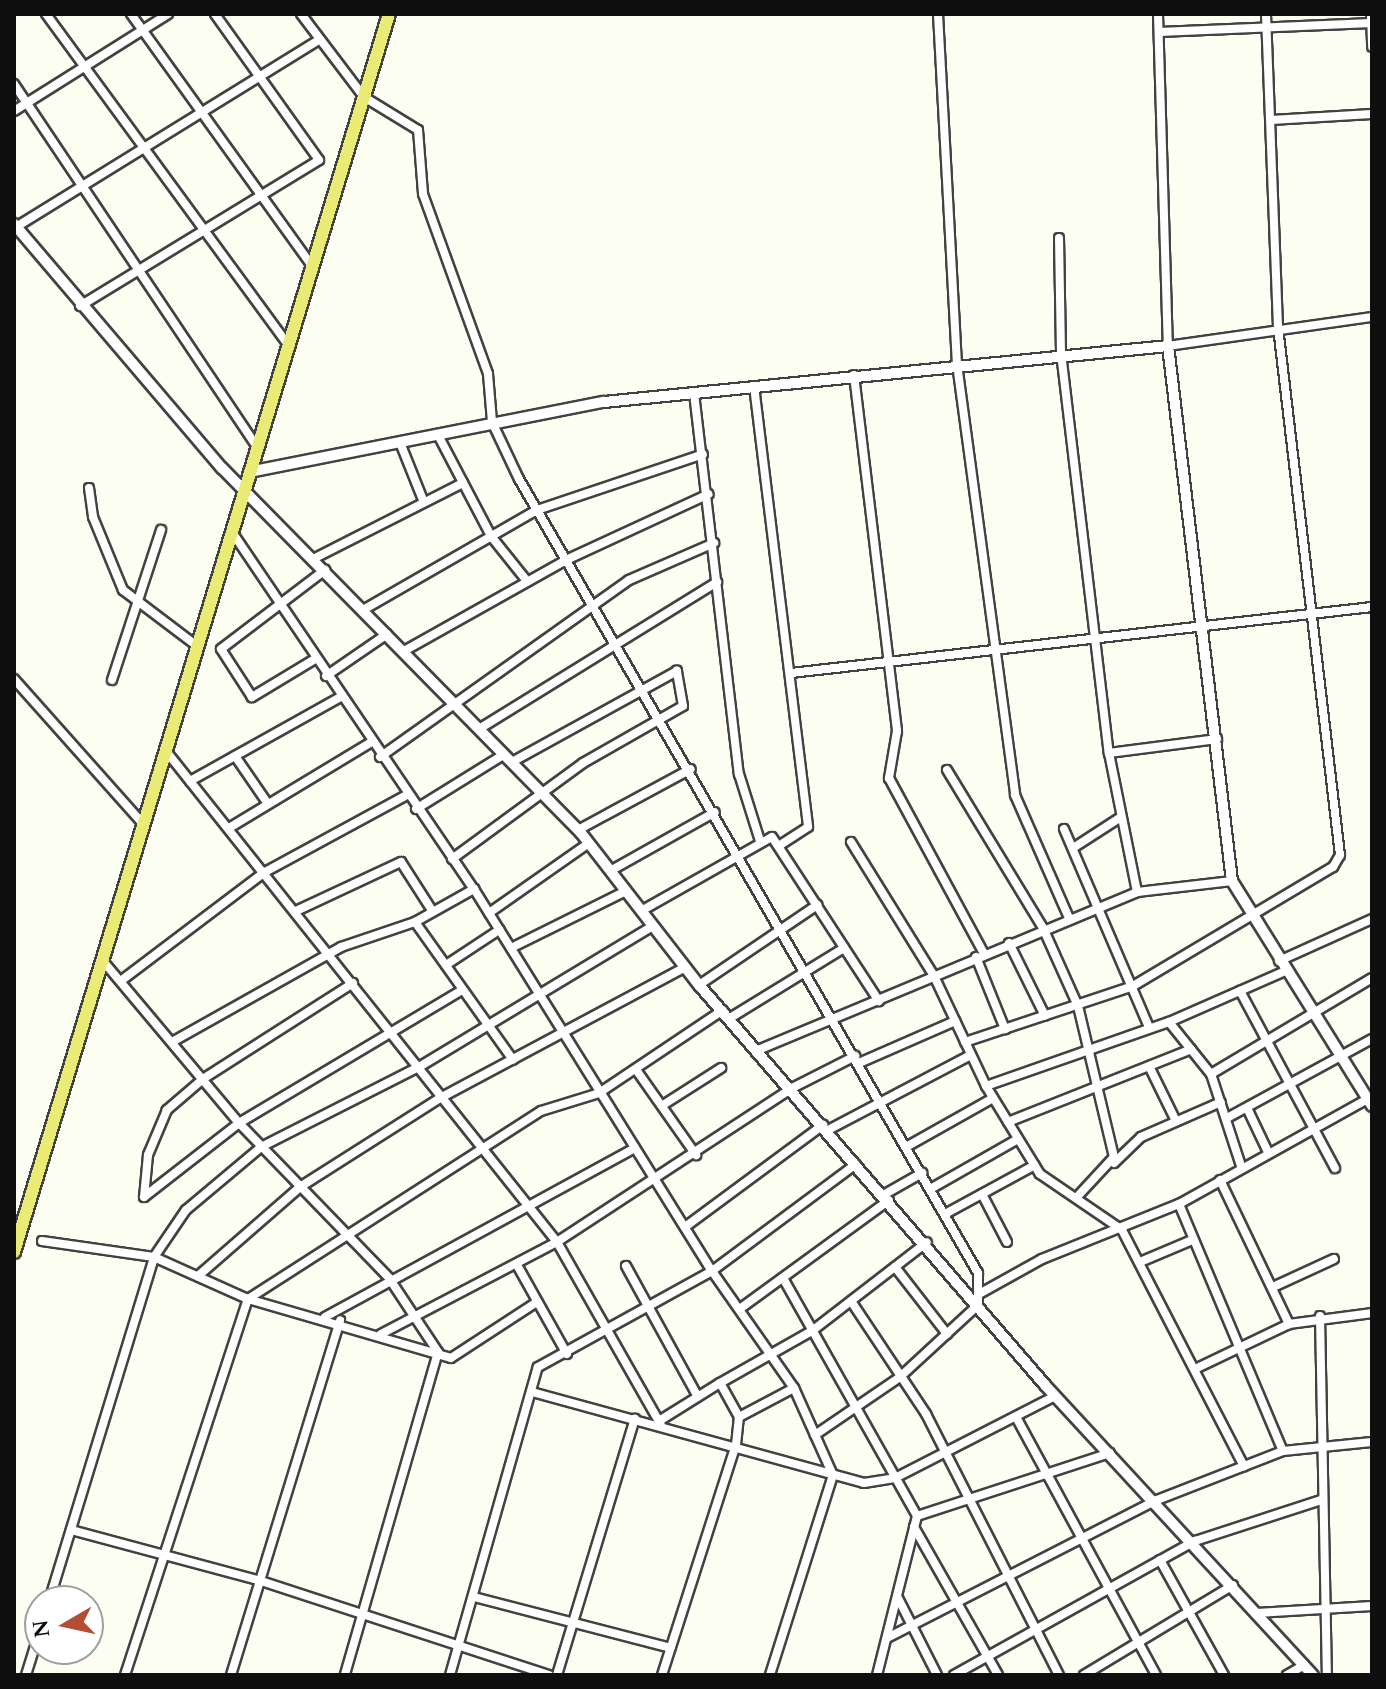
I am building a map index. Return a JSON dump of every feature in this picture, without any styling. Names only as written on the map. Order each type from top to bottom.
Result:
[{"type":"main road","points":[[14,1252],[387,16]]},
{"type":"street","points":[[46,14],[287,343]]},
{"type":"street","points":[[131,14],[264,193],[312,266]]},
{"type":"street","points":[[14,111],[82,65],[168,14]]},
{"type":"street","points":[[79,306],[319,160],[215,14]]},
{"type":"street","points":[[301,14],[364,97],[418,130],[423,194],[488,374],[492,422],[537,510],[691,769],[781,931],[836,1018],[879,1100],[975,1265],[978,1300]]},
{"type":"street","points":[[938,14],[957,364],[1015,795],[1069,918]]},
{"type":"street","points":[[815,1435],[900,1377],[947,1334],[978,1300],[1042,1259],[1122,1230],[1179,1204],[1241,1166],[1371,1100],[1250,916],[1232,881],[1206,626],[1168,346],[1158,14]]},
{"type":"street","points":[[965,1042],[1133,986],[1333,867],[1340,855],[1278,327],[1266,14]]},
{"type":"street","points":[[1371,14],[1372,47]]},
{"type":"street","points":[[1159,32],[1372,23]]},
{"type":"street","points":[[320,39],[15,226],[79,306],[244,489],[315,558],[578,830],[699,985],[978,1300],[1055,1396],[1195,1541],[1313,1675]]},
{"type":"street","points":[[14,84],[135,272],[257,447]]},
{"type":"street","points":[[1271,120],[1372,114]]},
{"type":"street","points":[[1059,238],[1061,353],[1109,753],[1137,892]]},
{"type":"street","points":[[249,472],[401,445],[492,422],[694,393],[1061,353],[1168,346],[1278,327],[1372,317]]},
{"type":"street","points":[[854,375],[897,731],[889,778],[980,956],[1005,1029]]},
{"type":"street","points":[[754,386],[808,827],[780,845]]},
{"type":"street","points":[[694,393],[709,494],[739,774],[760,841]]},
{"type":"street","points":[[438,435],[491,536],[527,581]]},
{"type":"street","points":[[401,445],[423,500]]},
{"type":"street","points":[[363,610],[537,510],[703,454]]},
{"type":"street","points":[[315,558],[423,500],[463,483]]},
{"type":"street","points":[[89,488],[108,556],[137,606],[197,646]]},
{"type":"street","points":[[404,651],[566,560],[709,494]]},
{"type":"street","points":[[112,680],[161,530]]},
{"type":"street","points":[[232,531],[405,796],[474,889],[655,1183],[794,1388],[833,1475],[770,1675]]},
{"type":"street","points":[[380,757],[458,707],[594,606],[660,562],[714,543]]},
{"type":"street","points":[[315,659],[252,697],[222,655],[224,642],[325,570]]},
{"type":"street","points":[[479,729],[717,582]]},
{"type":"street","points":[[791,673],[1372,607]]},
{"type":"street","points":[[326,676],[387,634]]},
{"type":"street","points":[[416,809],[677,671],[683,706],[663,721],[541,792],[452,859]]},
{"type":"street","points":[[14,679],[144,825]]},
{"type":"street","points":[[190,781],[340,697]]},
{"type":"street","points":[[1109,753],[1217,739]]},
{"type":"street","points":[[229,828],[370,743]]},
{"type":"street","points":[[166,751],[557,1242],[660,1423]]},
{"type":"street","points":[[235,756],[268,804]]},
{"type":"street","points":[[578,830],[691,769]]},
{"type":"street","points":[[947,770],[1043,928],[1078,1006],[1113,1164]]},
{"type":"street","points":[[122,980],[265,872],[405,796]]},
{"type":"street","points":[[610,871],[715,812]]},
{"type":"street","points":[[1073,848],[1121,817]]},
{"type":"street","points":[[1064,829],[1100,906],[1148,1025]]},
{"type":"street","points":[[641,911],[738,853],[772,837],[879,1001]]},
{"type":"street","points":[[851,842],[934,976],[986,1086],[1035,1165],[1122,1230],[1244,1466]]},
{"type":"street","points":[[489,913],[589,843]]},
{"type":"street","points":[[296,911],[401,862],[433,912]]},
{"type":"street","points":[[758,1050],[879,1001],[1043,928],[1137,892],[1232,881]]},
{"type":"street","points":[[172,1042],[329,953],[415,922],[474,889]]},
{"type":"street","points":[[511,948],[626,891]]},
{"type":"street","points":[[699,985],[817,905]]},
{"type":"street","points":[[986,1086],[1148,1025],[1169,1022],[1240,991],[1372,919]]},
{"type":"street","points":[[415,922],[513,1060]]},
{"type":"street","points":[[54,1585],[154,1257],[186,1210],[261,1147],[419,1067],[486,1023],[653,926]]},
{"type":"street","points":[[446,965],[499,930]]},
{"type":"street","points":[[1009,943],[1045,1016]]},
{"type":"street","points":[[125,1675],[162,1553],[248,1299],[346,1232],[484,1151],[541,1111],[599,1093],[727,1014],[807,972],[844,948]]},
{"type":"street","points":[[103,961],[239,1123],[389,1278],[418,1313],[438,1352],[345,1675]]},
{"type":"street","points":[[198,1276],[300,1187],[442,1097],[562,1036],[685,967]]},
{"type":"street","points":[[1211,1074],[1315,1017],[1372,978]]},
{"type":"street","points":[[353,983],[203,1079],[167,1110],[148,1155],[144,1197],[239,1123],[462,990]]},
{"type":"street","points":[[1240,991],[1335,1168]]},
{"type":"street","points":[[381,1334],[557,1242],[655,1183],[792,1088],[955,1021]]},
{"type":"street","points":[[1169,1022],[1211,1074],[1241,1166]]},
{"type":"street","points":[[1227,1118],[1372,1039]]},
{"type":"street","points":[[1008,1122],[1191,1049]]},
{"type":"street","points":[[685,1227],[825,1128],[971,1055]]},
{"type":"street","points":[[1149,1066],[1175,1119]]},
{"type":"street","points":[[663,1105],[721,1068]]},
{"type":"street","points":[[637,1071],[696,1155]]},
{"type":"street","points":[[906,1147],[993,1098]]},
{"type":"street","points":[[1077,1197],[1141,1137],[1175,1119],[1221,1102]]},
{"type":"street","points":[[1247,1108],[1268,1152]]},
{"type":"street","points":[[932,1188],[1018,1139]]},
{"type":"street","points":[[324,1317],[525,1202],[635,1148]]},
{"type":"street","points":[[450,1675],[538,1367],[609,1332],[712,1271],[856,1164]]},
{"type":"street","points":[[945,1214],[1035,1165]]},
{"type":"street","points":[[741,1308],[922,1173]]},
{"type":"street","points":[[1220,1180],[1289,1324]]},
{"type":"street","points":[[982,1194],[1007,1242]]},
{"type":"street","points":[[1179,1204],[1283,1451]]},
{"type":"street","points":[[1140,1262],[1192,1240]]},
{"type":"street","points":[[42,1241],[154,1257],[248,1299],[340,1320],[451,1358],[537,1302]]},
{"type":"street","points":[[660,1423],[720,1383],[812,1331],[927,1242]]},
{"type":"street","points":[[1273,1287],[1334,1259]]},
{"type":"street","points":[[517,1265],[567,1354]]},
{"type":"street","points":[[626,1266],[698,1397]]},
{"type":"street","points":[[895,1267],[947,1334]]},
{"type":"street","points":[[783,1278],[917,1516],[877,1675]]},
{"type":"street","points":[[851,1301],[947,1453],[1003,1576],[1059,1675]]},
{"type":"street","points":[[1195,1369],[1289,1324],[1320,1316],[1372,1313]]},
{"type":"street","points":[[1320,1316],[1321,1500],[1327,1675]]},
{"type":"street","points":[[231,1675],[340,1320]]},
{"type":"street","points":[[662,1675],[736,1445],[739,1417],[720,1383]]},
{"type":"street","points":[[739,1417],[794,1388]]},
{"type":"street","points":[[532,1392],[660,1423],[864,1483],[895,1478],[1055,1396]]},
{"type":"street","points":[[1016,1417],[1156,1675]]},
{"type":"street","points":[[557,1675],[635,1419]]},
{"type":"street","points":[[887,1638],[1081,1536],[1157,1500],[1283,1451],[1321,1443],[1372,1442]]},
{"type":"street","points":[[917,1516],[968,1502],[1110,1453]]},
{"type":"street","points":[[954,1675],[1038,1634],[1195,1541],[1321,1500]]},
{"type":"street","points":[[914,1527],[998,1675]]},
{"type":"street","points":[[71,1530],[258,1580],[549,1675]]},
{"type":"street","points":[[1160,1560],[1224,1675]]},
{"type":"street","points":[[1084,1675],[1142,1645],[1233,1585]]},
{"type":"street","points":[[474,1597],[671,1648]]},
{"type":"street","points":[[897,1597],[937,1675]]},
{"type":"street","points":[[1257,1613],[1372,1606]]},
{"type":"street","points":[[1287,1675],[1304,1665]]}]
